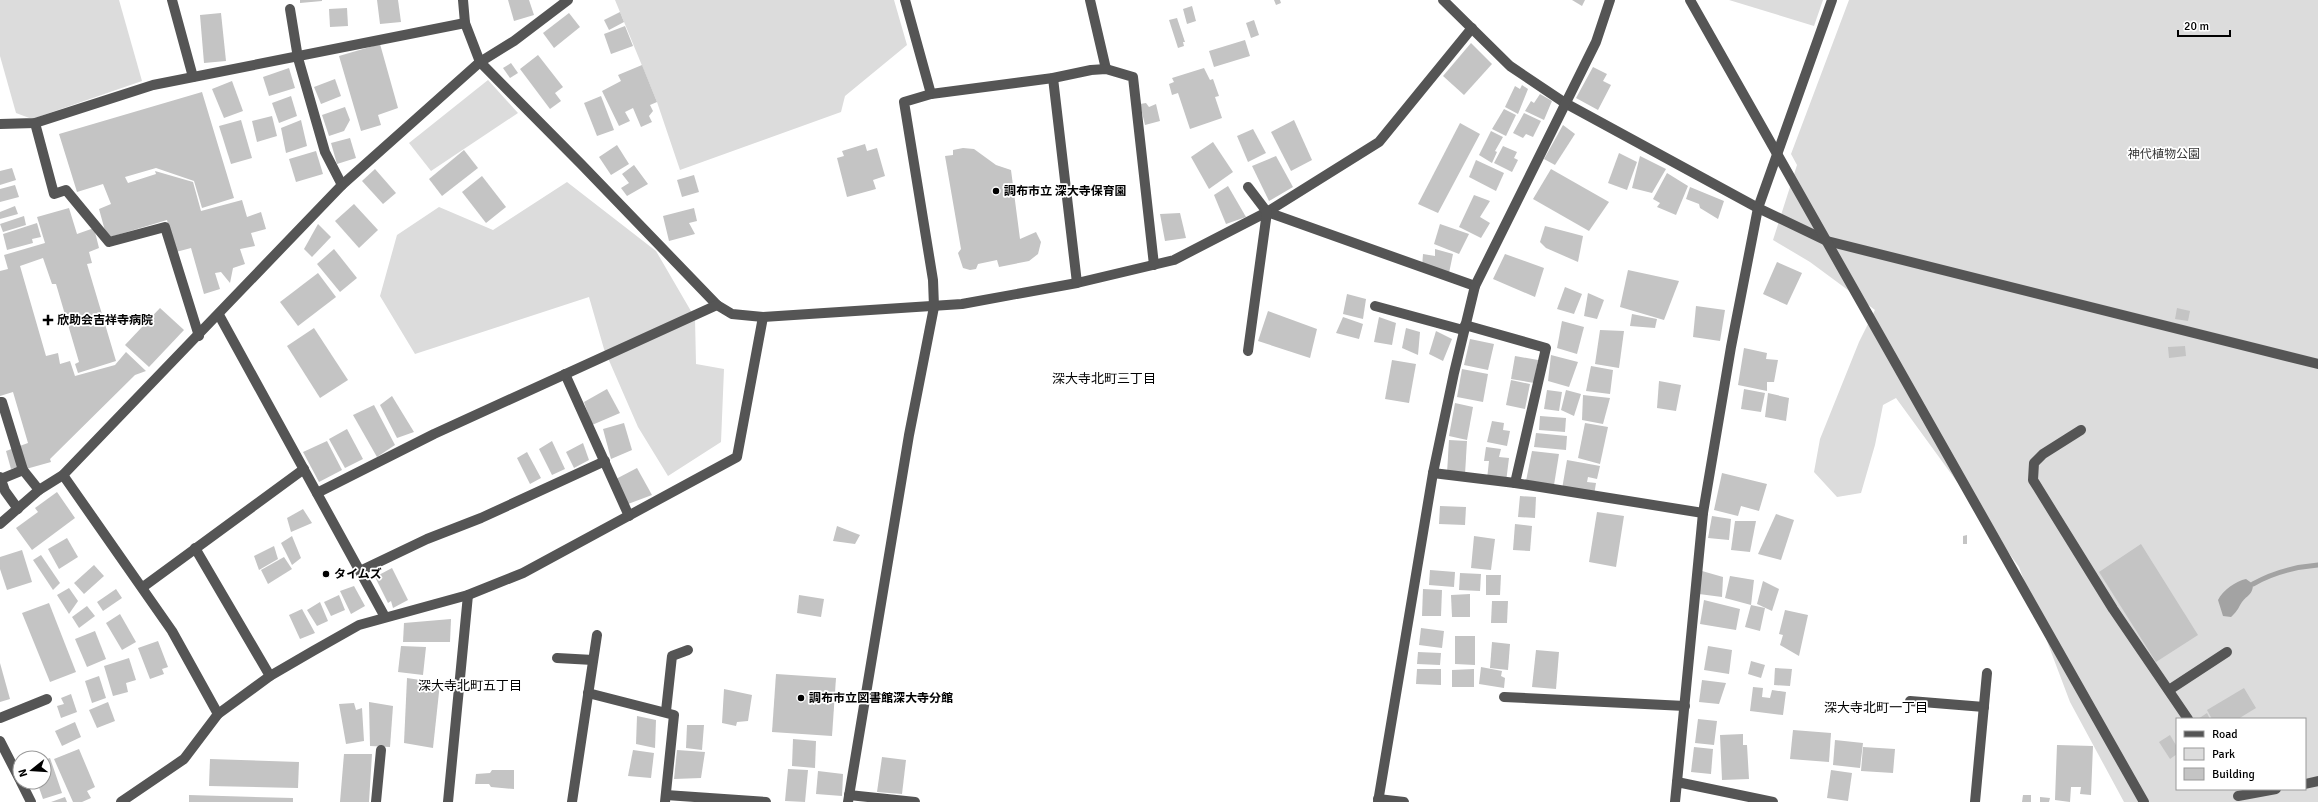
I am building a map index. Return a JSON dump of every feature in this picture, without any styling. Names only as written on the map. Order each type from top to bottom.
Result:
[{"type":"street","points":[[172,0],[193,77]]},
{"type":"street","points":[[463,0],[465,23],[480,62],[582,164],[717,305],[732,314],[763,317],[934,307],[1077,283],[1174,260],[1267,212],[1379,142],[1472,28]]},
{"type":"street","points":[[0,524],[39,490],[63,475],[199,336],[342,186],[480,62],[514,41],[568,0]]},
{"type":"street","points":[[905,0],[931,94]]},
{"type":"street","points":[[1090,0],[1106,69]]},
{"type":"street","points":[[1443,0],[1510,66],[1565,103],[1758,208],[1827,241],[2318,364]]},
{"type":"street","points":[[1404,802],[1378,800],[1433,472],[1464,328],[1475,286],[1596,42],[1610,0]]},
{"type":"street","points":[[1690,0],[2144,802]]},
{"type":"street","points":[[1675,802],[1703,513],[1731,347],[1758,208],[1778,156],[1832,0]]},
{"type":"street","points":[[290,9],[298,58],[325,152],[342,186]]},
{"type":"street","points":[[0,124],[35,123],[153,85],[298,58],[465,23]]},
{"type":"street","points":[[915,802],[848,799],[909,435],[934,307],[933,280],[904,102],[931,94],[1053,78],[1091,70],[1106,69],[1133,77],[1154,265]]},
{"type":"street","points":[[1053,78],[1077,283]]},
{"type":"street","points":[[35,123],[54,194],[66,190],[109,242],[164,227],[199,336]]},
{"type":"street","points":[[1248,187],[1267,212],[1475,286]]},
{"type":"street","points":[[1248,351],[1267,212]]},
{"type":"street","points":[[317,493],[434,434],[717,305]]},
{"type":"street","points":[[1375,306],[1546,348],[1515,483]]},
{"type":"street","points":[[219,315],[385,617]]},
{"type":"street","points":[[121,802],[184,759],[218,714],[270,676],[359,625],[468,595],[523,573],[737,456],[763,317]]},
{"type":"street","points":[[565,374],[629,516]]},
{"type":"street","points":[[0,402],[2,402],[23,470],[39,490]]},
{"type":"street","points":[[2081,430],[2043,454],[2034,463],[2033,480],[2113,609],[2187,718]]},
{"type":"street","points":[[360,571],[427,539],[482,518],[605,461]]},
{"type":"street","points":[[143,587],[304,469]]},
{"type":"street","points":[[18,509],[0,478],[23,470]]},
{"type":"street","points":[[1433,472],[1515,483],[1703,513]]},
{"type":"street","points":[[63,475],[143,587],[172,631],[218,714]]},
{"type":"street","points":[[195,548],[270,676]]},
{"type":"street","points":[[448,802],[468,595]]},
{"type":"street","points":[[572,802],[597,635]]},
{"type":"street","points":[[666,711],[672,656],[688,650]]},
{"type":"street","points":[[2169,690],[2227,652]]},
{"type":"street","points":[[557,658],[593,660]]},
{"type":"street","points":[[1975,802],[1987,673]]},
{"type":"street","points":[[588,693],[666,711],[674,715],[666,798],[766,802]]},
{"type":"street","points":[[1504,697],[1685,706]]},
{"type":"street","points":[[0,718],[47,699]]},
{"type":"street","points":[[1910,701],[1984,707]]},
{"type":"street","points":[[0,741],[12,765]]},
{"type":"street","points":[[376,802],[381,750]]},
{"type":"street","points":[[2306,784],[2318,781]]},
{"type":"street","points":[[1677,782],[1754,800],[1773,802]]},
{"type":"street","points":[[25,790],[31,802]]},
{"type":"street","points":[[2237,796],[2270,790]]},
{"type":"green space","points":[[0,0],[119,0],[142,81],[32,119],[16,113],[0,56]]},
{"type":"green space","points":[[615,0],[894,0],[907,45],[845,96],[841,112],[680,170],[657,102]]},
{"type":"green space","points":[[1729,0],[1823,0],[1814,26]]},
{"type":"green space","name":"神代植物公園","points":[[1849,0],[2318,0],[2318,802],[2124,802],[2070,702],[2019,567],[1896,398],[1883,405],[1875,445],[1861,493],[1837,497],[1814,472],[1820,439],[1859,342],[1875,310],[1810,262],[1773,240],[1797,165],[1791,154]]},
{"type":"green space","points":[[488,80],[518,113],[431,171],[409,143]]},
{"type":"green space","points":[[567,182],[656,251],[695,318],[696,364],[724,369],[721,442],[668,476],[638,427],[604,349],[589,297],[415,354],[380,296],[397,235],[439,207],[493,230]]},
{"type":"shaded area","points":[[2246,579],[2253,584],[2251,593],[2231,617],[2223,616],[2218,600],[2220,596],[2230,586]]},
{"type":"building","points":[[300,0],[322,0],[322,1],[300,3]]},
{"type":"building","points":[[377,0],[398,0],[401,22],[380,24]]},
{"type":"building","points":[[508,0],[529,0],[534,15],[514,21]]},
{"type":"building","points":[[1274,0],[1280,0],[1281,3],[1276,5]]},
{"type":"building","points":[[1572,0],[1585,0],[1582,6]]},
{"type":"building","points":[[1192,6],[1196,21],[1187,24],[1183,9]]},
{"type":"building","points":[[347,8],[348,26],[330,27],[329,9]]},
{"type":"building","points":[[620,12],[624,22],[609,30],[604,20]]},
{"type":"building","points":[[221,13],[226,61],[204,63],[200,15]]},
{"type":"building","points":[[569,13],[580,27],[554,48],[543,33]]},
{"type":"building","points":[[1177,18],[1185,42],[1183,42],[1184,46],[1178,48],[1169,20]]},
{"type":"building","points":[[1254,20],[1259,35],[1251,38],[1246,23]]},
{"type":"building","points":[[625,26],[633,46],[611,54],[604,34]]},
{"type":"building","points":[[1245,40],[1250,56],[1214,67],[1209,51]]},
{"type":"building","points":[[1471,43],[1492,64],[1464,95],[1443,76]]},
{"type":"building","points":[[380,44],[398,108],[378,115],[381,125],[361,131],[339,56]]},
{"type":"building","points":[[538,55],[563,87],[555,93],[561,101],[550,109],[520,69]]},
{"type":"building","points":[[511,63],[518,73],[510,78],[503,68]]},
{"type":"building","points":[[642,65],[657,102],[650,105],[653,111],[649,116],[652,122],[641,127],[633,108],[625,112],[630,121],[619,126],[602,91],[621,81],[618,75]]},
{"type":"building","points":[[1593,67],[1607,74],[1603,81],[1611,85],[1598,110],[1576,98]]},
{"type":"building","points":[[289,68],[295,88],[269,96],[263,77]]},
{"type":"building","points":[[1204,68],[1210,80],[1213,79],[1219,96],[1215,97],[1222,118],[1190,129],[1178,93],[1172,95],[1169,84],[1174,82],[1172,78]]},
{"type":"building","points":[[335,79],[341,96],[321,104],[314,87]]},
{"type":"building","points":[[232,81],[243,111],[224,118],[212,89]]},
{"type":"building","points":[[1522,85],[1528,89],[1518,114],[1505,107],[1515,86],[1520,89]]},
{"type":"building","points":[[202,92],[234,198],[202,208],[194,181],[156,168],[125,177],[128,183],[156,174],[155,171],[193,182],[201,211],[242,200],[247,217],[261,212],[266,229],[251,233],[255,246],[240,249],[245,264],[233,268],[230,283],[221,272],[215,273],[220,289],[204,294],[191,248],[176,252],[167,220],[107,238],[99,209],[111,204],[103,184],[77,192],[59,134]]},
{"type":"building","points":[[1540,94],[1552,101],[1544,120],[1525,111],[1531,101],[1534,103]]},
{"type":"building","points":[[291,96],[297,116],[279,123],[272,103]]},
{"type":"building","points":[[601,96],[614,130],[597,136],[584,103]]},
{"type":"building","points":[[1146,103],[1149,107],[1156,104],[1160,121],[1145,125],[1140,104]]},
{"type":"building","points":[[345,107],[350,120],[344,131],[329,136],[322,115]]},
{"type":"building","points":[[1504,109],[1516,115],[1506,136],[1492,129]]},
{"type":"building","points":[[1524,113],[1541,121],[1533,137],[1526,134],[1523,138],[1513,133]]},
{"type":"building","points":[[272,116],[277,136],[257,142],[252,121]]},
{"type":"building","points":[[241,120],[252,158],[231,164],[219,126]]},
{"type":"building","points":[[301,120],[307,146],[286,153],[281,128]]},
{"type":"building","points":[[1294,120],[1312,160],[1291,171],[1271,132]]},
{"type":"building","points":[[1460,123],[1480,134],[1438,213],[1418,204]]},
{"type":"building","points":[[1563,125],[1575,134],[1555,165],[1544,159]]},
{"type":"building","points":[[1253,129],[1266,153],[1248,162],[1237,136]]},
{"type":"building","points":[[1491,131],[1503,137],[1495,151],[1497,152],[1492,163],[1479,155]]},
{"type":"building","points":[[350,138],[356,158],[337,164],[331,143]]},
{"type":"building","points":[[1213,142],[1233,172],[1209,189],[1191,157]]},
{"type":"building","points":[[865,144],[867,151],[877,148],[885,176],[873,180],[876,189],[847,197],[837,158],[844,156],[842,151]]},
{"type":"building","points":[[617,145],[629,164],[611,175],[599,157]]},
{"type":"building","points":[[1503,146],[1517,152],[1514,158],[1518,160],[1512,172],[1494,163]]},
{"type":"building","points":[[963,148],[974,149],[996,165],[1011,170],[1020,239],[1036,232],[1041,242],[1038,254],[1029,261],[999,267],[997,260],[978,264],[976,269],[970,270],[963,268],[958,253],[961,249],[945,156],[953,155],[953,150]]},
{"type":"building","points":[[464,150],[478,168],[442,196],[429,179]]},
{"type":"building","points":[[316,151],[323,174],[296,182],[289,159]]},
{"type":"building","points":[[1619,153],[1637,162],[1627,190],[1608,183]]},
{"type":"building","points":[[1276,156],[1293,187],[1269,201],[1252,166]]},
{"type":"building","points":[[1640,156],[1666,169],[1652,193],[1632,188]]},
{"type":"building","points":[[1476,160],[1504,173],[1496,191],[1469,177]]},
{"type":"building","points":[[634,165],[648,184],[627,196],[621,188],[629,183],[622,174]]},
{"type":"building","points":[[12,168],[16,180],[0,185],[0,171]]},
{"type":"building","points":[[375,169],[396,193],[383,204],[362,181]]},
{"type":"building","points":[[1551,169],[1609,202],[1589,231],[1533,199]]},
{"type":"building","points":[[1667,173],[1688,186],[1676,215],[1657,207],[1660,203],[1653,199]]},
{"type":"building","points":[[694,175],[699,192],[682,197],[677,180]]},
{"type":"building","points":[[482,176],[506,207],[486,223],[462,192]]},
{"type":"building","points":[[15,185],[19,197],[0,202],[0,189]]},
{"type":"building","points":[[1228,186],[1246,217],[1226,224],[1214,195]]},
{"type":"building","points":[[1690,187],[1724,201],[1718,219],[1700,208],[1699,204],[1686,199]]},
{"type":"building","points":[[1474,195],[1490,201],[1480,217],[1490,223],[1481,238],[1459,227]]},
{"type":"building","points":[[354,204],[378,230],[359,248],[335,221]]},
{"type":"building","points":[[15,206],[18,214],[0,219],[0,212]]},
{"type":"building","points":[[69,208],[77,234],[94,228],[99,248],[89,252],[92,263],[87,264],[116,361],[78,373],[75,364],[79,362],[56,284],[52,284],[43,258],[20,266],[46,356],[58,353],[60,364],[70,361],[75,376],[115,365],[126,352],[146,371],[135,375],[50,459],[51,462],[26,469],[25,465],[11,469],[6,451],[28,443],[13,392],[0,396],[0,271],[8,269],[4,255],[45,243],[37,217]]},
{"type":"building","points":[[694,208],[697,221],[689,223],[695,234],[669,241],[663,216]]},
{"type":"building","points":[[1180,213],[1186,238],[1165,241],[1160,214]]},
{"type":"building","points":[[24,216],[26,225],[3,232],[0,224]]},
{"type":"building","points":[[37,223],[41,237],[32,239],[33,243],[7,250],[3,234]]},
{"type":"building","points":[[318,224],[331,237],[312,257],[304,249]]},
{"type":"building","points":[[1440,224],[1469,234],[1459,254],[1434,244]]},
{"type":"building","points":[[1545,226],[1583,236],[1578,262],[1546,248],[1540,242]]},
{"type":"building","points":[[334,249],[357,278],[340,292],[317,264]]},
{"type":"building","points":[[1435,249],[1453,254],[1449,273],[1422,267],[1423,254],[1435,256]]},
{"type":"building","points":[[1505,254],[1544,268],[1535,297],[1493,279]]},
{"type":"building","points":[[1777,262],[1802,273],[1787,305],[1763,294]]},
{"type":"building","points":[[1628,270],[1679,281],[1664,320],[1620,307]]},
{"type":"building","points":[[318,273],[336,297],[298,326],[280,302]]},
{"type":"building","points":[[1565,287],[1582,294],[1574,314],[1557,309]]},
{"type":"building","points":[[1588,293],[1604,300],[1597,319],[1584,316]]},
{"type":"building","points":[[1347,294],[1366,299],[1363,319],[1343,314]]},
{"type":"building","points":[[1696,306],[1725,310],[1720,341],[1693,337]]},
{"type":"building","points":[[160,308],[184,330],[149,367],[125,345]]},
{"type":"building","points":[[2177,308],[2190,311],[2188,321],[2175,319]]},
{"type":"building","points":[[1268,311],[1317,329],[1310,358],[1258,341]]},
{"type":"building","points":[[1632,314],[1657,319],[1655,328],[1630,326]]},
{"type":"building","points":[[1343,317],[1363,324],[1359,339],[1336,333]]},
{"type":"building","points":[[1379,317],[1396,323],[1392,345],[1374,342]]},
{"type":"building","points":[[1562,321],[1584,327],[1577,354],[1557,348]]},
{"type":"building","points":[[314,328],[348,380],[320,398],[287,346]]},
{"type":"building","points":[[1406,328],[1420,332],[1418,355],[1402,348]]},
{"type":"building","points":[[1600,330],[1624,331],[1619,368],[1595,364]]},
{"type":"building","points":[[1436,331],[1452,339],[1443,361],[1429,354]]},
{"type":"building","points":[[1470,339],[1494,344],[1488,370],[1464,365]]},
{"type":"building","points":[[2185,346],[2186,356],[2169,358],[2168,347]]},
{"type":"building","points":[[1744,348],[1767,353],[1766,359],[1778,360],[1774,382],[1767,382],[1767,391],[1738,385]]},
{"type":"building","points":[[1551,355],[1578,362],[1569,387],[1548,381]]},
{"type":"building","points":[[1515,356],[1538,360],[1534,383],[1511,379]]},
{"type":"building","points":[[1392,360],[1416,364],[1409,403],[1385,399]]},
{"type":"building","points":[[1591,366],[1613,370],[1610,394],[1586,391]]},
{"type":"building","points":[[1462,369],[1488,374],[1483,402],[1457,397]]},
{"type":"building","points":[[1511,380],[1530,384],[1525,409],[1506,405]]},
{"type":"building","points":[[1659,381],[1681,385],[1676,411],[1657,408]]},
{"type":"building","points":[[607,389],[620,413],[592,425],[584,402]]},
{"type":"building","points":[[1744,389],[1765,393],[1761,412],[1741,409]]},
{"type":"building","points":[[1547,390],[1562,392],[1559,411],[1544,409]]},
{"type":"building","points":[[1566,390],[1581,394],[1574,416],[1561,410]]},
{"type":"building","points":[[1768,393],[1789,398],[1786,421],[1765,417]]},
{"type":"building","points":[[1583,395],[1610,398],[1603,424],[1582,420]]},
{"type":"building","points":[[392,396],[414,432],[397,438],[380,405]]},
{"type":"building","points":[[1455,403],[1473,407],[1467,440],[1449,436]]},
{"type":"building","points":[[374,405],[395,445],[377,457],[353,415]]},
{"type":"building","points":[[1540,416],[1566,418],[1565,432],[1539,430]]},
{"type":"building","points":[[1492,421],[1504,423],[1503,430],[1510,431],[1507,446],[1487,442]]},
{"type":"building","points":[[624,423],[632,450],[611,459],[603,429]]},
{"type":"building","points":[[1585,423],[1608,427],[1600,464],[1578,458]]},
{"type":"building","points":[[347,429],[363,459],[345,468],[329,439]]},
{"type":"building","points":[[1536,433],[1567,436],[1566,450],[1534,447]]},
{"type":"building","points":[[1449,440],[1467,441],[1465,474],[1447,473]]},
{"type":"building","points":[[327,441],[342,470],[319,482],[303,452]]},
{"type":"building","points":[[552,441],[565,469],[552,475],[539,449]]},
{"type":"building","points":[[583,443],[589,460],[574,468],[566,452]]},
{"type":"building","points":[[1486,447],[1501,449],[1499,457],[1509,458],[1506,482],[1487,479],[1489,461],[1484,461]]},
{"type":"building","points":[[1532,451],[1559,454],[1554,485],[1526,481]]},
{"type":"building","points":[[527,452],[541,478],[530,484],[517,458]]},
{"type":"building","points":[[1567,460],[1600,466],[1597,479],[1588,477],[1587,482],[1596,483],[1594,495],[1562,489]]},
{"type":"building","points":[[637,468],[652,495],[628,504],[614,480]]},
{"type":"building","points":[[1722,473],[1767,484],[1759,511],[1741,506],[1738,516],[1714,510]]},
{"type":"building","points":[[57,492],[75,518],[32,550],[16,528],[38,512],[35,508]]},
{"type":"building","points":[[1520,496],[1536,497],[1535,518],[1518,517]]},
{"type":"building","points":[[1440,506],[1466,507],[1465,525],[1439,524]]},
{"type":"building","points":[[303,509],[312,523],[291,532],[287,518]]},
{"type":"building","points":[[1597,512],[1624,516],[1616,567],[1589,562]]},
{"type":"building","points":[[1776,514],[1794,520],[1781,560],[1758,554]]},
{"type":"building","points":[[1712,516],[1731,519],[1729,540],[1708,538]]},
{"type":"building","points":[[1735,521],[1756,521],[1750,552],[1731,550]]},
{"type":"building","points":[[1515,524],[1532,526],[1530,551],[1513,550]]},
{"type":"building","points":[[837,526],[860,535],[855,544],[833,541]]},
{"type":"building","points":[[1967,535],[1967,544],[1963,544],[1963,536]]},
{"type":"building","points":[[292,536],[301,558],[292,565],[281,543]]},
{"type":"building","points":[[1474,536],[1495,539],[1491,570],[1471,568]]},
{"type":"building","points":[[67,538],[78,557],[59,569],[48,549]]},
{"type":"building","points":[[2141,544],[2198,635],[2156,662],[2099,572]]},
{"type":"building","points":[[274,546],[278,559],[259,570],[254,556]]},
{"type":"building","points":[[22,550],[32,582],[7,590],[0,569],[0,557]]},
{"type":"building","points":[[41,555],[60,583],[53,590],[33,560]]},
{"type":"building","points":[[284,557],[292,569],[268,584],[261,570]]},
{"type":"building","points":[[94,565],[104,576],[84,594],[74,583]]},
{"type":"building","points":[[392,568],[408,600],[393,608],[391,601],[388,603],[375,577]]},
{"type":"building","points":[[1430,570],[1455,572],[1454,587],[1429,585]]},
{"type":"building","points":[[1702,571],[1723,577],[1722,597],[1699,594]]},
{"type":"building","points":[[1460,573],[1481,574],[1480,591],[1459,590]]},
{"type":"building","points":[[1486,575],[1501,575],[1500,595],[1486,595]]},
{"type":"building","points":[[1730,576],[1754,580],[1751,605],[1725,598]]},
{"type":"building","points":[[1763,581],[1779,589],[1772,611],[1757,604]]},
{"type":"building","points":[[354,586],[365,606],[351,614],[340,591]]},
{"type":"building","points":[[69,588],[78,601],[69,614],[57,595]]},
{"type":"building","points":[[116,589],[122,598],[103,611],[97,602]]},
{"type":"building","points":[[1423,589],[1442,590],[1441,616],[1422,616]]},
{"type":"building","points":[[1470,594],[1470,617],[1452,617],[1451,595]]},
{"type":"building","points":[[339,595],[345,610],[331,616],[324,602]]},
{"type":"building","points":[[799,595],[824,599],[821,617],[797,613]]},
{"type":"building","points":[[1704,600],[1740,609],[1736,630],[1700,624]]},
{"type":"building","points":[[1492,601],[1508,601],[1507,623],[1491,623]]},
{"type":"building","points":[[320,602],[328,621],[317,626],[307,610]]},
{"type":"building","points":[[49,603],[76,672],[50,682],[22,613]]},
{"type":"building","points":[[1751,605],[1765,608],[1760,631],[1745,627]]},
{"type":"building","points":[[87,606],[95,616],[79,628],[72,617]]},
{"type":"building","points":[[302,609],[315,633],[300,639],[289,615]]},
{"type":"building","points":[[1785,610],[1808,615],[1799,656],[1780,645],[1783,635],[1779,634]]},
{"type":"building","points":[[120,614],[136,642],[122,650],[106,623]]},
{"type":"building","points":[[451,619],[450,642],[403,642],[404,623]]},
{"type":"building","points":[[1421,628],[1444,631],[1442,648],[1419,645]]},
{"type":"building","points":[[95,631],[106,659],[87,667],[75,639]]},
{"type":"building","points":[[1455,636],[1475,636],[1475,665],[1455,664]]},
{"type":"building","points":[[158,641],[168,667],[162,669],[164,674],[150,679],[138,648]]},
{"type":"building","points":[[1492,642],[1510,644],[1508,670],[1490,668]]},
{"type":"building","points":[[401,646],[426,647],[423,675],[398,672]]},
{"type":"building","points":[[1708,646],[1732,650],[1729,674],[1704,670]]},
{"type":"building","points":[[1536,650],[1559,652],[1556,689],[1532,687]]},
{"type":"building","points":[[1418,652],[1441,653],[1440,665],[1417,664]]},
{"type":"building","points":[[129,658],[136,680],[126,683],[128,692],[113,696],[104,666]]},
{"type":"building","points":[[1751,661],[1765,665],[1761,678],[1748,674]]},
{"type":"building","points":[[0,663],[10,699],[0,702]]},
{"type":"building","points":[[1481,667],[1502,671],[1501,676],[1505,678],[1504,688],[1479,684]]},
{"type":"building","points":[[1775,668],[1792,669],[1790,686],[1774,685]]},
{"type":"building","points":[[1417,669],[1441,669],[1441,685],[1416,684]]},
{"type":"building","points":[[1474,669],[1474,687],[1452,687],[1452,670]]},
{"type":"building","points":[[776,674],[836,678],[832,736],[772,732]]},
{"type":"building","points":[[99,676],[106,698],[92,703],[85,681]]},
{"type":"building","points":[[407,678],[440,683],[433,748],[404,743]]},
{"type":"building","points":[[1702,680],[1726,683],[1719,704],[1699,702]]},
{"type":"building","points":[[1753,687],[1763,688],[1762,697],[1770,698],[1772,690],[1786,692],[1783,715],[1750,711]]},
{"type":"building","points":[[2244,688],[2256,708],[2240,718],[2211,718],[2207,710]]},
{"type":"building","points":[[724,689],[752,695],[748,721],[737,722],[736,726],[722,723]]},
{"type":"building","points":[[71,694],[77,712],[61,718],[57,706],[64,704],[61,698]]},
{"type":"building","points":[[108,702],[115,721],[97,728],[89,710]]},
{"type":"building","points":[[369,702],[393,706],[390,747],[370,746]]},
{"type":"building","points":[[354,703],[356,710],[362,708],[364,741],[346,744],[339,704]]},
{"type":"building","points":[[2207,713],[2210,718],[2200,718]]},
{"type":"building","points":[[637,716],[656,720],[655,748],[636,744]]},
{"type":"building","points":[[1698,719],[1717,721],[1714,745],[1695,743]]},
{"type":"building","points":[[75,722],[81,737],[62,746],[55,731]]},
{"type":"building","points":[[687,725],[704,725],[702,750],[686,748]]},
{"type":"building","points":[[1793,730],[1831,733],[1829,762],[1790,759]]},
{"type":"building","points":[[1743,734],[1743,745],[1747,745],[1749,779],[1722,780],[1720,735]]},
{"type":"building","points":[[2170,735],[2176,745],[2176,755],[2170,759],[2159,742]]},
{"type":"building","points":[[793,739],[816,741],[815,768],[792,766]]},
{"type":"building","points":[[1835,740],[1863,743],[1860,768],[1833,765]]},
{"type":"building","points":[[2057,745],[2093,746],[2091,795],[2080,794],[2081,787],[2071,787],[2070,802],[2055,800]]},
{"type":"building","points":[[1694,747],[1713,749],[1711,774],[1691,772]]},
{"type":"building","points":[[1863,747],[1895,749],[1893,773],[1861,771]]},
{"type":"building","points":[[79,749],[95,787],[87,791],[91,798],[82,802],[73,802],[54,759]]},
{"type":"building","points":[[633,750],[654,753],[651,778],[628,776]]},
{"type":"building","points":[[677,750],[705,752],[701,778],[674,779]]},
{"type":"building","points":[[344,754],[372,754],[369,802],[340,802]]},
{"type":"building","points":[[882,757],[906,760],[902,794],[877,792]]},
{"type":"building","points":[[210,759],[299,762],[298,788],[209,786]]},
{"type":"building","points":[[52,764],[62,793],[43,799],[40,790],[52,790]]},
{"type":"building","points":[[788,769],[808,770],[805,802],[785,801]]},
{"type":"building","points":[[492,770],[514,770],[514,789],[491,787],[489,784],[475,784],[476,774],[490,773]]},
{"type":"building","points":[[1831,770],[1852,773],[1848,801],[1827,798]]},
{"type":"building","points":[[818,771],[843,774],[842,796],[816,794]]},
{"type":"building","points":[[189,795],[293,798],[293,802],[189,802]]},
{"type":"building","points":[[2023,795],[2031,795],[2031,802],[2022,802]]},
{"type":"building","points":[[65,797],[67,802],[51,802]]},
{"type":"building","points":[[2040,797],[2050,798],[2049,802],[2040,802]]},
{"type":"waterway","points":[[2253,584],[2284,571],[2318,565]]},
{"type":"place","name":"調布市立 深大寺保育園","points":[[996,191]]},
{"type":"place","name":"欣助会吉祥寺病院","points":[[48,320]]},
{"type":"place","name":"タイムズ","points":[[326,574]]},
{"type":"place","name":"調布市立図書館深大寺分館","points":[[801,698]]},
{"type":"district","name":"深大寺北町三丁目","points":[[1104,378]]},
{"type":"district","name":"深大寺北町五丁目","points":[[470,685]]},
{"type":"district","name":"深大寺北町一丁目","points":[[1876,707]]}]
